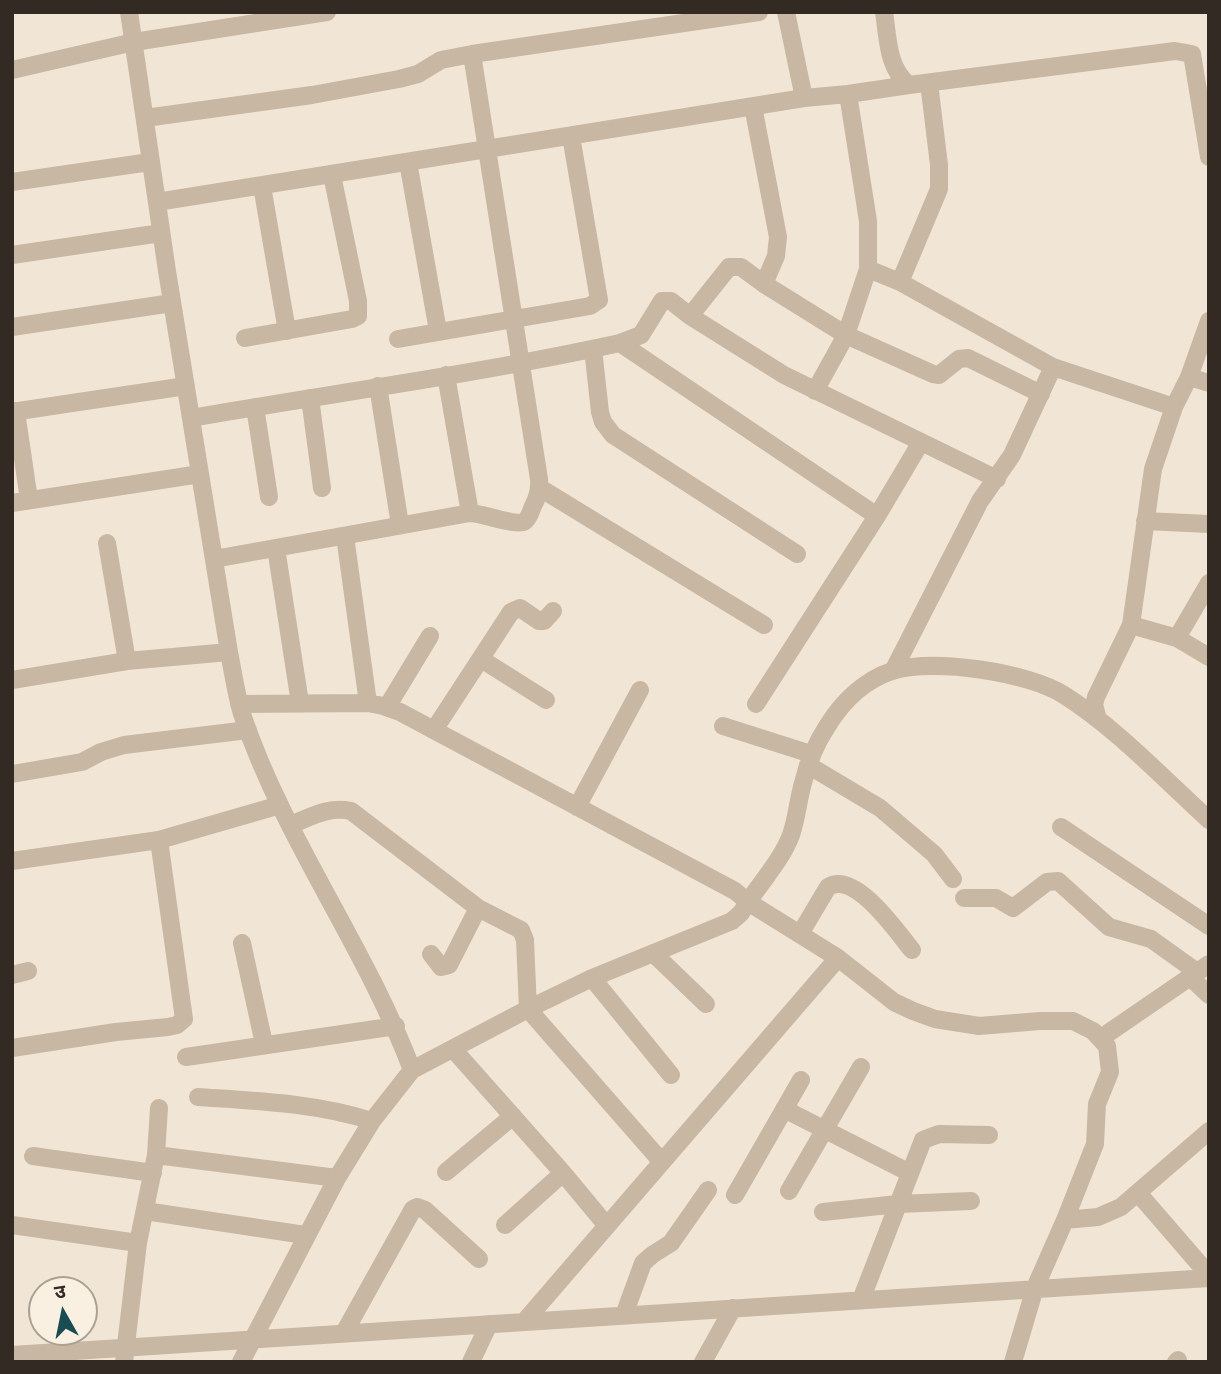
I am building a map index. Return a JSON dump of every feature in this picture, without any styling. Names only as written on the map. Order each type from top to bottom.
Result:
[{"type":"street","points":[[129,12],[172,303],[239,704],[280,806],[396,1026],[412,1070]]},
{"type":"street","points":[[12,70],[134,42],[327,12]]},
{"type":"street","points":[[145,118],[312,95],[412,76],[441,60],[472,54],[759,12]]},
{"type":"street","points":[[786,12],[804,98]]},
{"type":"street","points":[[884,12],[894,67],[900,78],[909,85]]},
{"type":"street","points":[[157,202],[804,98],[1175,51],[1192,54],[1209,156]]},
{"type":"street","points":[[214,559],[470,513],[482,513],[518,523],[524,521],[540,488],[472,54]]},
{"type":"street","points":[[900,282],[939,189],[939,165],[929,83]]},
{"type":"street","points":[[816,391],[846,335],[868,269],[868,221],[848,94]]},
{"type":"street","points":[[753,106],[778,237],[776,256],[764,284]]},
{"type":"street","points":[[398,339],[590,306],[599,300],[571,136]]},
{"type":"street","points":[[12,182],[150,162]]},
{"type":"street","points":[[408,162],[438,331]]},
{"type":"street","points":[[245,338],[358,316],[358,302],[332,175]]},
{"type":"street","points":[[262,186],[287,331]]},
{"type":"street","points":[[12,255],[161,233]]},
{"type":"street","points":[[690,316],[729,267],[741,267],[846,335],[933,374],[939,375],[960,359],[968,358],[1041,394]]},
{"type":"street","points":[[868,269],[900,282],[1053,367],[1174,407]]},
{"type":"street","points":[[191,418],[520,365],[620,343],[641,335],[659,305],[666,300],[784,375],[997,479]]},
{"type":"street","points":[[12,327],[172,303]]},
{"type":"street","points":[[1098,719],[1094,705],[1096,697],[1130,625],[1153,469],[1174,407],[1189,377],[1209,322]]},
{"type":"street","points":[[620,343],[877,516]]},
{"type":"street","points":[[593,349],[600,412],[603,422],[613,435],[797,554]]},
{"type":"street","points":[[893,671],[980,501],[1012,455],[1053,367]]},
{"type":"street","points":[[446,375],[470,513]]},
{"type":"street","points":[[1189,377],[1209,383]]},
{"type":"street","points":[[186,386],[14,412],[20,501],[200,474]]},
{"type":"street","points":[[378,386],[400,525]]},
{"type":"street","points":[[310,398],[322,488]]},
{"type":"street","points":[[255,407],[269,497]]},
{"type":"street","points":[[756,704],[877,516],[921,442]]},
{"type":"street","points":[[540,488],[764,625]]},
{"type":"street","points":[[1145,521],[1209,524]]},
{"type":"street","points":[[345,536],[368,703]]},
{"type":"street","points":[[107,543],[127,661]]},
{"type":"street","points":[[276,548],[300,703]]},
{"type":"street","points":[[1177,638],[1209,583]]},
{"type":"street","points":[[435,730],[515,609],[524,610],[539,621],[544,621],[553,611]]},
{"type":"street","points":[[1130,625],[1177,638],[1209,657]]},
{"type":"street","points":[[387,707],[430,636]]},
{"type":"street","points":[[12,680],[127,661],[229,652]]},
{"type":"street","points":[[481,659],[545,700]]},
{"type":"street","points":[[242,1362],[337,1178],[372,1121],[412,1070],[527,1009],[592,978],[732,920],[741,913],[790,836],[810,760],[828,724],[847,700],[868,683],[893,671],[945,667],[1011,675],[1062,694],[1098,719],[1209,820]]},
{"type":"street","points":[[577,807],[640,690]]},
{"type":"street","points":[[239,704],[368,703],[387,707],[435,730],[735,891],[748,902],[838,958],[894,1002],[935,1019],[979,1026],[1073,1021],[1084,1025],[1101,1038],[1107,1046],[1110,1072],[1097,1104],[1096,1144],[1035,1288],[1013,1362]]},
{"type":"street","points":[[723,726],[810,760],[886,813],[933,854],[953,879]]},
{"type":"street","points":[[12,774],[82,762],[101,752],[124,745],[248,730]]},
{"type":"street","points":[[12,862],[159,840],[280,806]]},
{"type":"street","points":[[290,825],[327,810],[351,811],[478,908],[518,927],[524,935],[527,1009],[661,1161]]},
{"type":"street","points":[[1061,827],[1209,926]]},
{"type":"street","points":[[12,1048],[168,1027],[177,1025],[184,1019],[159,840]]},
{"type":"street","points":[[964,898],[996,898],[1013,908],[1047,882],[1058,881],[1109,927],[1151,939],[1199,971],[1209,995]]},
{"type":"street","points":[[800,934],[828,887],[842,884],[871,901],[912,950]]},
{"type":"street","points":[[431,954],[441,967],[449,965],[478,908]]},
{"type":"street","points":[[242,943],[264,1044]]},
{"type":"street","points":[[653,953],[706,1004]]},
{"type":"street","points":[[524,1322],[838,958]]},
{"type":"street","points":[[1101,1038],[1199,971]]},
{"type":"street","points":[[592,978],[671,1075]]},
{"type":"street","points":[[186,1057],[396,1026]]},
{"type":"street","points":[[453,1049],[607,1226]]},
{"type":"street","points":[[789,1191],[861,1068]]},
{"type":"street","points":[[735,1195],[801,1080]]},
{"type":"street","points":[[198,1097],[297,1104],[341,1111],[372,1121]]},
{"type":"street","points":[[125,1355],[138,1242],[156,1155],[159,1108]]},
{"type":"street","points":[[784,1110],[910,1173]]},
{"type":"street","points":[[446,1172],[513,1116]]},
{"type":"street","points":[[1065,1220],[1098,1217],[1121,1207],[1209,1131]]},
{"type":"street","points":[[861,1300],[920,1146],[927,1137],[939,1134],[989,1135]]},
{"type":"street","points":[[156,1155],[337,1178]]},
{"type":"street","points":[[33,1156],[153,1173]]},
{"type":"street","points":[[505,1225],[563,1173]]},
{"type":"street","points":[[624,1315],[643,1264],[671,1243],[708,1190]]},
{"type":"street","points":[[1138,1193],[1203,1271]]},
{"type":"street","points":[[822,1212],[898,1204],[971,1201]]},
{"type":"street","points":[[344,1333],[417,1207],[425,1210],[479,1259]]},
{"type":"street","points":[[145,1212],[306,1234]]},
{"type":"street","points":[[12,1225],[138,1242]]},
{"type":"street","points":[[12,1355],[32,1358],[125,1355],[253,1338],[1035,1288],[1203,1271]]},
{"type":"street","points":[[703,1362],[733,1308]]},
{"type":"street","points":[[471,1362],[489,1324]]}]
